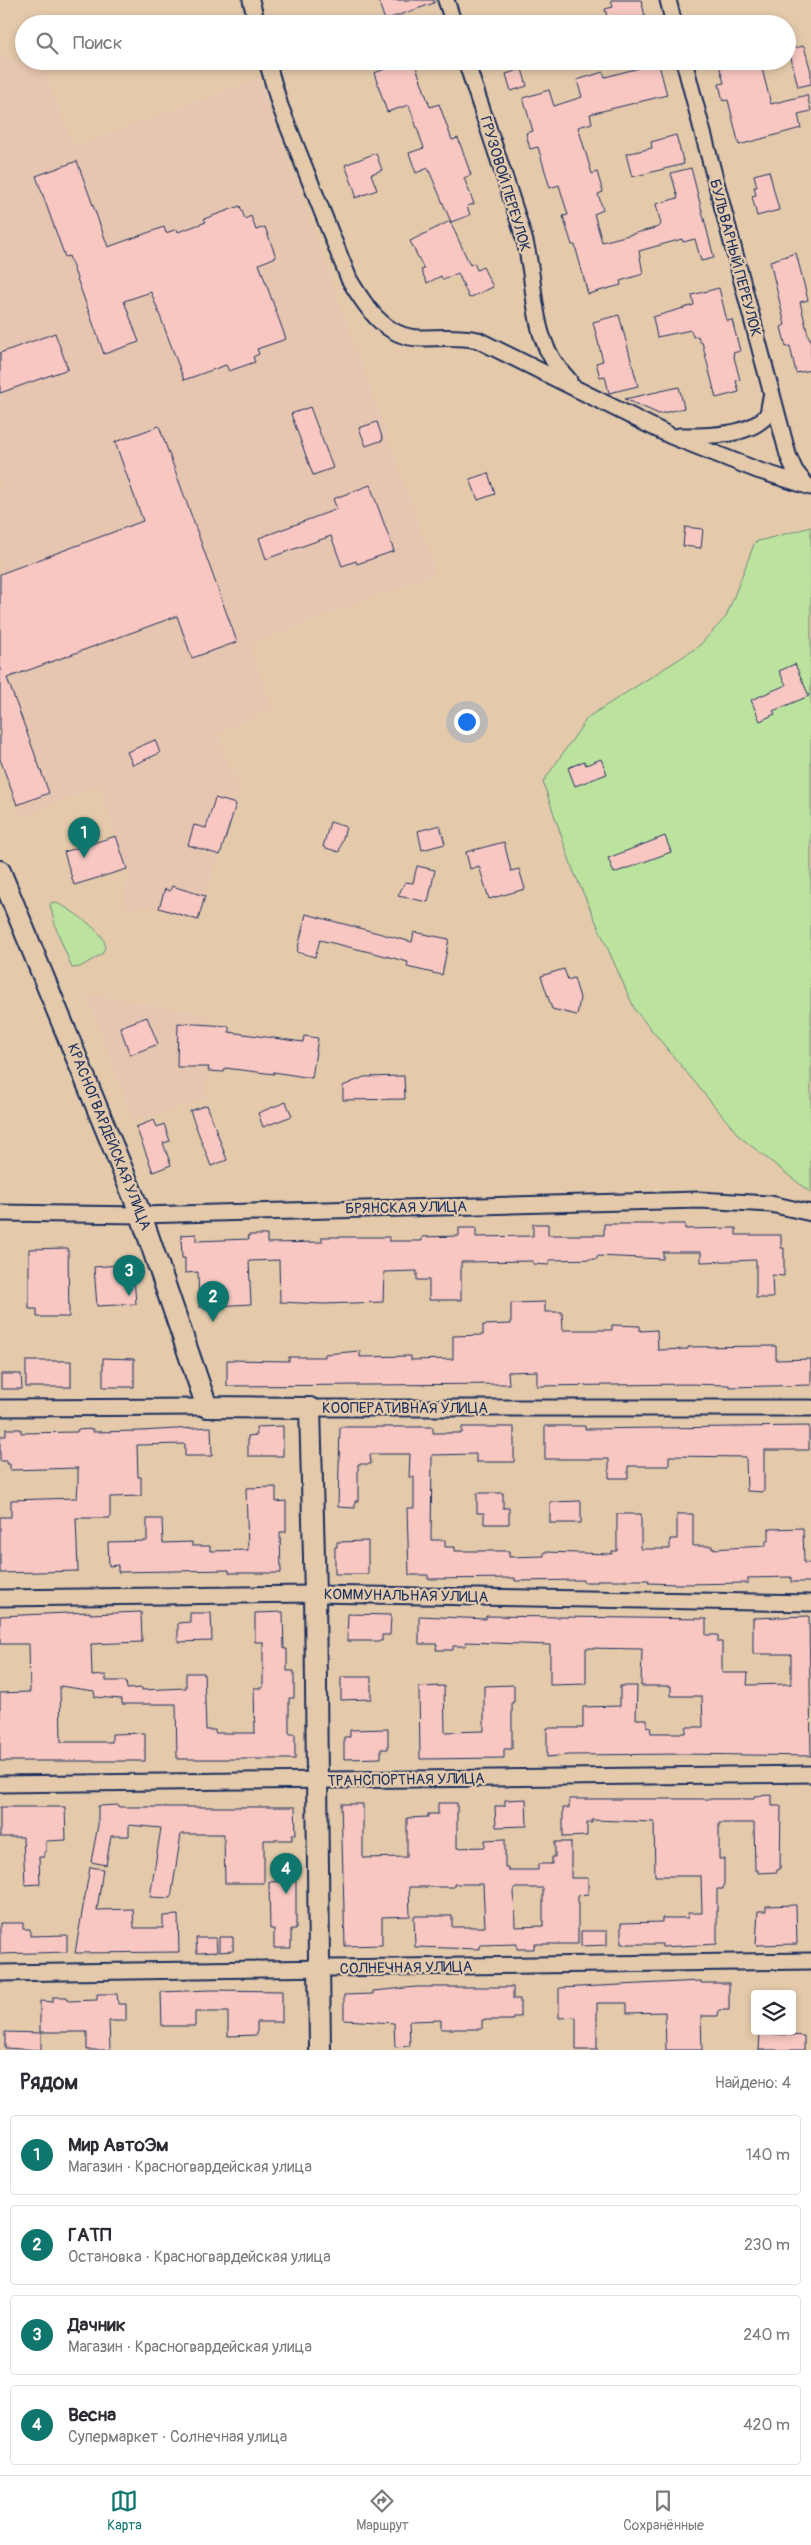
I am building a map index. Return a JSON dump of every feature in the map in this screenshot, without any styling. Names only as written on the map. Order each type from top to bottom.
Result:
[{"type":"street","points":[[250,0],[255,15]]},
{"type":"street","points":[[446,0],[451,15]]},
{"type":"street","points":[[668,0],[672,15]]},
{"type":"street","points":[[270,70],[284,114],[349,279],[361,300],[382,323],[405,336],[463,337],[478,340],[576,387],[671,436],[757,470],[809,487]]},
{"type":"street","name":"ГРУЗОВОЙ ПЕРЕУЛОК","points":[[469,70],[524,240],[541,338],[556,365],[576,387]]},
{"type":"street","name":"БУЛЬВАРНЫЙ ПЕРЕУЛОК","points":[[686,70],[788,455],[795,470],[809,487]]},
{"type":"street","points":[[671,436],[720,433],[754,425],[768,414],[771,393]]},
{"type":"street","name":"КРАСНОГВАРДЕЙСКАЯ УЛИЦА","points":[[0,871],[141,1214],[207,1407]]},
{"type":"street","name":"БРЯНСКАЯ УЛИЦА","points":[[0,1213],[141,1214],[699,1200],[771,1204],[811,1213]]},
{"type":"street","name":"КООПЕРАТИВНАЯ УЛИЦА","points":[[0,1408],[811,1408]]},
{"type":"street","points":[[310,1408],[315,1594],[320,2050]]},
{"type":"street","name":"КОММУНАЛЬНАЯ УЛИЦА","points":[[0,1598],[315,1594],[811,1603]]},
{"type":"street","name":"ТРАНСПОРТНАЯ УЛИЦА","points":[[0,1784],[811,1774]]},
{"type":"street","name":"СОЛНЕЧНАЯ УЛИЦА","points":[[0,1973],[811,1962]]},
{"type":"shaded area","points":[[0,56],[15,61],[15,70],[39,70],[45,72],[74,146],[259,78],[437,573],[250,645],[273,708],[217,734],[241,790],[198,920],[159,908],[121,908],[128,875],[99,785],[22,819],[0,759]]},
{"type":"shaded area","points":[[86,993],[206,1015],[211,1023],[206,1099],[144,1119],[140,1117],[133,1120]]},
{"type":"green space","points":[[811,527],[811,1193],[740,1137],[635,1010],[573,870],[543,782],[588,717],[698,647],[726,617],[755,542]]},
{"type":"green space","points":[[52,902],[72,912],[95,929],[105,943],[102,954],[80,967],[72,968],[56,928],[50,905]]},
{"type":"building","points":[[378,0],[434,0],[434,3],[399,15],[383,15]]},
{"type":"building","points":[[611,0],[641,0],[645,15],[607,15],[605,9],[613,7]]},
{"type":"building","points":[[804,46],[811,72],[811,84],[798,87],[794,70],[796,70],[796,48]]},
{"type":"building","points":[[382,70],[417,70],[430,107],[439,104],[452,140],[458,138],[471,175],[464,178],[474,204],[467,206],[470,215],[451,222],[428,168],[416,173],[409,153],[424,148],[409,105],[387,112],[374,73]]},
{"type":"building","points":[[522,70],[527,86],[511,91],[506,74]]},
{"type":"building","points":[[631,70],[660,70],[667,95],[590,114],[592,123],[578,127],[592,174],[597,172],[603,192],[598,194],[603,210],[594,214],[602,242],[659,227],[661,224],[656,204],[678,198],[671,173],[691,168],[714,258],[701,261],[695,239],[683,242],[682,239],[639,251],[643,274],[620,281],[621,285],[588,294],[575,245],[572,245],[563,216],[568,215],[559,185],[550,188],[538,147],[530,149],[526,133],[533,131],[523,98],[549,90],[554,106],[582,97],[577,80],[603,72],[605,77]]},
{"type":"building","points":[[720,70],[762,70],[771,104],[807,95],[811,111],[798,114],[801,128],[739,145],[728,100],[723,101],[719,84],[724,83]]},
{"type":"building","points":[[676,135],[684,164],[632,177],[626,154],[652,148],[651,142]]},
{"type":"building","points":[[376,153],[382,170],[371,174],[377,190],[355,198],[355,191],[345,165]]},
{"type":"building","points":[[77,161],[108,247],[164,227],[166,233],[177,229],[178,232],[206,222],[204,219],[240,206],[245,219],[251,216],[256,230],[265,227],[276,257],[259,264],[286,339],[257,349],[259,354],[253,357],[255,362],[229,371],[226,365],[184,380],[151,292],[124,301],[139,342],[104,354],[69,256],[65,257],[36,176]]},
{"type":"building","points":[[769,171],[779,210],[757,216],[752,196],[756,195],[754,187],[757,187],[754,175]]},
{"type":"building","points":[[450,221],[470,265],[474,263],[477,270],[483,267],[493,287],[469,298],[458,273],[443,280],[441,276],[427,283],[421,270],[424,269],[410,241]]},
{"type":"building","points":[[796,253],[808,300],[800,302],[809,339],[811,338],[811,370],[796,373],[790,346],[786,347],[781,327],[785,325],[770,261]]},
{"type":"building","points":[[719,288],[727,321],[732,320],[740,351],[733,353],[740,380],[736,381],[739,392],[716,398],[702,342],[700,342],[698,336],[693,337],[691,330],[657,337],[653,317],[694,305],[692,295]]},
{"type":"building","points":[[619,315],[638,386],[609,393],[605,376],[600,377],[596,363],[603,361],[593,322]]},
{"type":"building","points":[[55,333],[68,369],[0,393],[0,353]]},
{"type":"building","points":[[679,387],[684,408],[659,414],[625,399]]},
{"type":"building","points":[[310,407],[333,468],[313,475],[291,414]]},
{"type":"building","points":[[377,422],[383,440],[366,446],[359,428]]},
{"type":"building","points":[[159,426],[237,642],[192,658],[177,616],[7,678],[49,793],[17,805],[0,759],[0,574],[143,521],[115,442]]},
{"type":"building","points":[[488,473],[495,494],[478,500],[470,479]]},
{"type":"building","points":[[370,485],[394,551],[357,564],[356,561],[342,566],[331,536],[266,559],[259,538],[337,509],[333,499]]},
{"type":"building","points":[[685,527],[703,529],[701,548],[683,546]]},
{"type":"building","points":[[795,664],[809,696],[773,711],[775,714],[760,721],[751,700],[786,685],[779,671]]},
{"type":"building","points":[[155,740],[160,753],[133,765],[127,752]]},
{"type":"building","points":[[601,759],[607,774],[575,786],[568,768],[584,761],[586,765]]},
{"type":"building","points":[[215,798],[236,804],[220,855],[188,845],[194,825],[206,828]]},
{"type":"building","points":[[330,822],[346,827],[339,852],[323,847]]},
{"type":"building","points":[[440,825],[445,844],[422,850],[418,831]]},
{"type":"building","points":[[116,836],[127,869],[74,885],[64,852]]},
{"type":"building","points":[[665,836],[671,852],[614,873],[608,858]]},
{"type":"building","points":[[504,842],[511,871],[519,869],[525,889],[489,899],[479,866],[470,869],[466,852]]},
{"type":"building","points":[[417,866],[435,870],[428,902],[398,896],[405,882],[413,883]]},
{"type":"building","points":[[172,886],[205,896],[198,920],[159,908],[165,889],[170,891]]},
{"type":"building","points":[[306,914],[412,942],[414,932],[449,939],[442,975],[407,967],[408,962],[320,940],[315,957],[297,952]]},
{"type":"building","points":[[564,969],[568,980],[574,978],[580,998],[577,1015],[552,1009],[541,976]]},
{"type":"building","points":[[147,1017],[158,1044],[130,1055],[120,1027]]},
{"type":"building","points":[[178,1023],[229,1026],[229,1032],[303,1042],[304,1036],[318,1038],[312,1078],[273,1072],[274,1074],[225,1068],[224,1072],[208,1071],[209,1067],[177,1067]]},
{"type":"building","points":[[404,1076],[405,1099],[343,1100],[343,1086],[364,1077]]},
{"type":"building","points":[[286,1102],[292,1116],[263,1127],[258,1113]]},
{"type":"building","points":[[207,1105],[227,1160],[211,1166],[190,1111]]},
{"type":"building","points":[[154,1120],[157,1127],[164,1124],[170,1141],[163,1143],[171,1165],[153,1172],[136,1127]]},
{"type":"building","points":[[533,1224],[548,1224],[548,1235],[604,1235],[604,1224],[685,1224],[685,1229],[736,1228],[736,1235],[781,1235],[781,1248],[784,1248],[784,1276],[772,1275],[773,1298],[756,1298],[756,1260],[701,1262],[701,1252],[663,1252],[663,1259],[597,1256],[597,1259],[549,1260],[549,1265],[533,1264],[533,1261],[461,1262],[461,1300],[429,1300],[429,1280],[417,1280],[417,1271],[384,1272],[383,1302],[323,1304],[280,1302],[279,1260],[249,1261],[251,1304],[199,1307],[198,1272],[185,1273],[185,1258],[182,1258],[181,1235],[196,1234],[196,1241],[249,1239],[248,1235],[267,1235],[267,1243],[322,1242],[322,1237],[389,1237],[389,1241],[422,1241],[422,1237],[459,1236],[459,1228],[476,1228],[476,1237],[533,1236]]},
{"type":"building","points":[[68,1248],[69,1317],[37,1317],[37,1309],[29,1309],[29,1249]]},
{"type":"building","points":[[133,1264],[136,1304],[97,1306],[94,1267]]},
{"type":"building","points":[[545,1302],[545,1312],[562,1312],[563,1330],[612,1330],[612,1325],[640,1326],[640,1331],[657,1330],[658,1350],[688,1349],[688,1347],[776,1346],[776,1360],[811,1359],[811,1385],[729,1387],[729,1385],[688,1384],[537,1386],[537,1371],[508,1372],[509,1384],[227,1386],[227,1360],[289,1361],[289,1357],[325,1357],[325,1354],[360,1351],[360,1357],[411,1356],[411,1360],[453,1359],[453,1336],[483,1335],[483,1325],[511,1324],[511,1303]]},
{"type":"building","points":[[103,1358],[134,1359],[134,1387],[103,1387]]},
{"type":"building","points":[[26,1361],[71,1361],[71,1387],[26,1387]]},
{"type":"building","points":[[1,1374],[21,1374],[22,1389],[1,1389]]},
{"type":"building","points":[[283,1426],[283,1456],[248,1456],[248,1436],[257,1435],[256,1427]]},
{"type":"building","points":[[545,1426],[585,1426],[585,1429],[809,1426],[809,1450],[764,1450],[764,1492],[747,1491],[746,1457],[669,1456],[669,1466],[628,1466],[628,1478],[609,1478],[609,1459],[545,1459]]},
{"type":"building","points":[[211,1427],[212,1456],[185,1456],[185,1444],[137,1445],[138,1477],[141,1477],[141,1496],[110,1497],[110,1518],[76,1518],[78,1571],[0,1573],[0,1517],[11,1517],[11,1500],[77,1498],[78,1484],[78,1468],[10,1470],[10,1464],[7,1464],[7,1461],[0,1461],[0,1436],[6,1436],[6,1429],[21,1429],[21,1433],[77,1432],[77,1430],[93,1429],[93,1432],[141,1431]]},
{"type":"building","points":[[340,1427],[433,1427],[433,1433],[462,1433],[462,1427],[514,1427],[514,1462],[476,1462],[476,1454],[432,1455],[431,1540],[445,1540],[445,1547],[455,1547],[455,1551],[509,1551],[509,1557],[544,1556],[544,1552],[612,1554],[612,1551],[617,1551],[617,1514],[641,1514],[641,1549],[670,1549],[670,1539],[677,1539],[677,1514],[693,1514],[693,1546],[712,1546],[712,1549],[766,1546],[766,1541],[769,1540],[769,1529],[803,1528],[804,1563],[811,1563],[811,1582],[791,1582],[791,1577],[748,1578],[748,1583],[678,1584],[648,1583],[649,1580],[598,1580],[598,1582],[583,1582],[583,1580],[515,1581],[515,1578],[428,1579],[428,1575],[409,1575],[407,1508],[414,1508],[414,1477],[409,1477],[410,1454],[370,1454],[371,1464],[358,1464],[358,1501],[355,1501],[355,1508],[338,1507]]},
{"type":"building","points":[[276,1487],[276,1502],[286,1501],[286,1532],[280,1532],[281,1573],[229,1573],[229,1570],[118,1572],[118,1565],[109,1566],[108,1542],[147,1541],[147,1519],[162,1519],[163,1543],[192,1542],[192,1546],[210,1546],[210,1551],[248,1550],[246,1488]]},
{"type":"building","points":[[477,1493],[503,1493],[503,1508],[509,1508],[509,1524],[484,1524],[484,1513],[477,1513]]},
{"type":"building","points":[[581,1501],[581,1523],[550,1523],[550,1502]]},
{"type":"building","points":[[368,1541],[368,1574],[335,1574],[335,1547],[337,1547],[337,1542]]},
{"type":"building","points":[[90,1612],[90,1614],[141,1612],[142,1642],[91,1644],[92,1676],[106,1675],[106,1681],[126,1681],[127,1689],[142,1688],[142,1690],[186,1688],[186,1673],[204,1673],[206,1730],[215,1730],[215,1733],[255,1733],[254,1688],[263,1688],[263,1642],[255,1642],[255,1613],[283,1612],[284,1649],[287,1649],[287,1671],[294,1671],[294,1698],[289,1698],[289,1734],[295,1734],[295,1759],[177,1759],[176,1704],[122,1704],[122,1699],[95,1697],[94,1691],[60,1686],[61,1742],[112,1742],[112,1734],[145,1733],[145,1761],[0,1761],[0,1693],[30,1692],[29,1644],[0,1644],[0,1616]]},
{"type":"building","points":[[190,1613],[211,1613],[212,1641],[178,1642],[178,1623],[190,1622]]},
{"type":"building","points":[[348,1614],[391,1615],[390,1635],[382,1635],[382,1641],[347,1641]]},
{"type":"building","points":[[419,1616],[486,1619],[486,1616],[706,1619],[706,1635],[718,1635],[718,1642],[722,1642],[722,1673],[748,1673],[747,1685],[791,1684],[791,1654],[753,1654],[753,1618],[809,1616],[811,1756],[686,1754],[568,1755],[547,1757],[547,1728],[583,1728],[583,1707],[620,1706],[620,1686],[637,1686],[636,1719],[647,1719],[647,1727],[650,1727],[651,1733],[686,1733],[686,1727],[703,1727],[702,1696],[671,1696],[671,1686],[641,1686],[642,1649],[586,1648],[586,1684],[550,1685],[550,1645],[466,1642],[466,1646],[453,1646],[453,1650],[436,1650],[437,1644],[419,1644]]},
{"type":"building","points":[[341,1677],[371,1677],[371,1699],[341,1700]]},
{"type":"building","points":[[514,1685],[512,1749],[504,1749],[504,1758],[420,1759],[419,1687],[444,1686],[445,1732],[484,1731],[484,1686]]},
{"type":"building","points":[[388,1729],[388,1749],[381,1749],[381,1758],[344,1759],[344,1737],[350,1737],[350,1730]]},
{"type":"building","points":[[772,1795],[772,1806],[781,1806],[780,1869],[777,1872],[758,1873],[758,1870],[755,1870],[754,1823],[719,1823],[719,1859],[724,1859],[724,1883],[723,1889],[717,1889],[717,1944],[662,1947],[662,1944],[621,1944],[621,1923],[662,1922],[662,1918],[688,1918],[688,1913],[702,1913],[701,1876],[655,1876],[654,1822],[592,1820],[592,1823],[587,1823],[587,1836],[563,1837],[563,1808],[569,1808],[569,1799],[754,1799],[754,1796]]},
{"type":"building","points":[[526,1799],[527,1826],[496,1827],[495,1806],[505,1806],[505,1800]]},
{"type":"building","points":[[438,1803],[457,1803],[457,1848],[485,1847],[485,1840],[505,1839],[505,1867],[508,1867],[508,1870],[538,1870],[538,1864],[552,1864],[552,1857],[555,1857],[555,1842],[571,1842],[571,1878],[588,1878],[588,1894],[578,1895],[578,1944],[534,1944],[534,1949],[517,1949],[517,1944],[480,1945],[480,1949],[415,1947],[414,1916],[452,1916],[452,1927],[485,1927],[483,1884],[454,1884],[454,1887],[409,1887],[410,1916],[382,1917],[382,1945],[345,1946],[341,1804],[363,1804],[363,1858],[407,1857],[407,1818],[428,1817],[428,1814],[438,1814]],"holes":[[[514,1888],[543,1888],[543,1926],[515,1927]]]},
{"type":"building","points":[[119,1805],[119,1807],[295,1807],[296,1834],[292,1834],[292,1840],[264,1840],[264,1883],[225,1883],[224,1834],[181,1834],[171,1898],[150,1897],[161,1828],[129,1825],[129,1836],[111,1836],[106,1865],[91,1862],[98,1825],[98,1806]]},
{"type":"building","points":[[0,1807],[65,1807],[66,1840],[46,1841],[44,1857],[39,1857],[40,1884],[25,1885],[23,1837],[0,1837]]},
{"type":"building","points":[[90,1867],[103,1869],[97,1910],[133,1909],[134,1928],[163,1928],[163,1916],[178,1915],[179,1952],[75,1953]]},
{"type":"building","points":[[296,1881],[296,1929],[291,1929],[291,1948],[274,1948],[274,1929],[270,1929],[269,1882]]},
{"type":"building","points":[[796,1905],[797,1944],[756,1945],[758,1911],[766,1911],[766,1906]]},
{"type":"building","points":[[0,1923],[23,1923],[23,1929],[30,1929],[30,1936],[67,1935],[67,1952],[0,1954]]},
{"type":"building","points":[[581,1931],[607,1931],[607,1945],[581,1946]]},
{"type":"building","points":[[219,1937],[233,1937],[233,1951],[219,1952]]},
{"type":"building","points":[[196,1938],[216,1938],[217,1952],[197,1953]]},
{"type":"building","points":[[701,1981],[701,1983],[729,1983],[729,2010],[719,2010],[718,2016],[701,2016],[702,2050],[666,2050],[665,2012],[627,2013],[627,2003],[597,2003],[597,2050],[576,2050],[576,2017],[559,2018],[559,1988]]},
{"type":"building","points":[[417,1987],[513,1987],[513,1999],[520,1999],[520,2017],[513,2017],[513,2020],[482,2020],[482,2029],[441,2029],[441,2020],[409,2021],[410,2046],[395,2047],[394,2023],[344,2020],[344,1995],[373,1994],[373,1991]]},
{"type":"building","points":[[211,1990],[282,1991],[282,2022],[257,2022],[257,2035],[228,2036],[228,2012],[195,2012],[195,2026],[162,2026],[161,1992]]},
{"type":"building","points":[[97,1994],[117,1994],[118,2004],[126,2004],[126,2021],[109,2021],[110,2050],[87,2050],[87,2032],[40,2032],[40,2001],[53,2002],[53,1997],[67,1997],[68,2001],[97,2000]]},
{"type":"building","points":[[5,2032],[41,2033],[41,2050],[5,2048]]},
{"type":"building","points":[[760,2035],[804,2036],[804,2050],[759,2050]]},
{"type":"place","name":"Мир АвтоЭм","points":[[84,858]]},
{"type":"place","name":"Дачник","points":[[129,1296]]},
{"type":"place","name":"ГАТП","points":[[213,1322]]},
{"type":"place","name":"Весна","points":[[286,1894]]}]
